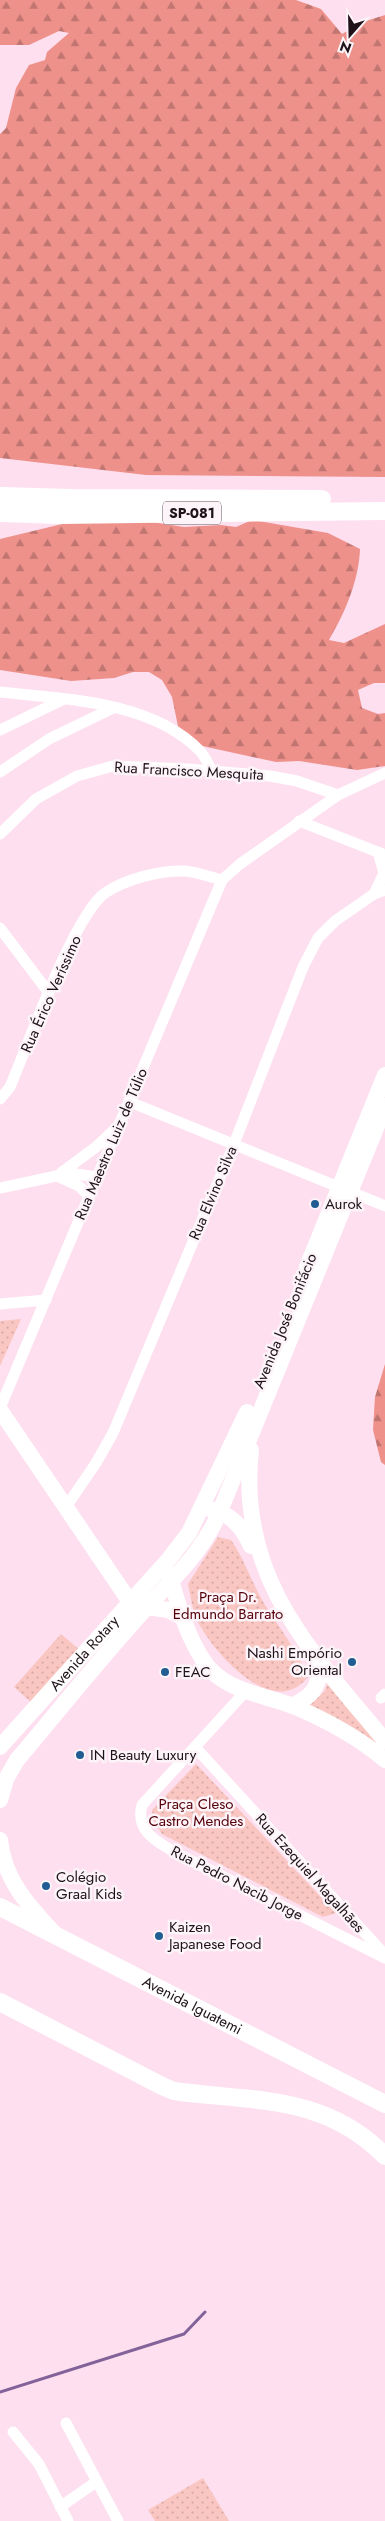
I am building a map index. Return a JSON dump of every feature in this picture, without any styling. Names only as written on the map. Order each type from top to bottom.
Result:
[{"type":"main road","name":"SP-081","points":[[0,496],[385,499]]},
{"type":"main road","name":"SP-081","points":[[0,513],[59,515],[385,511]]},
{"type":"main road","name":"Avenida José Bonifácio","points":[[147,1607],[172,1582],[205,1541],[220,1511],[344,1190],[385,1075]]},
{"type":"main road","name":"Avenida José Bonifácio","points":[[169,1559],[189,1533],[242,1426],[344,1190],[385,1106]]},
{"type":"main road","points":[[0,1409],[130,1602]]},
{"type":"main road","name":"Avenida José Bonifácio","points":[[254,1424],[249,1470],[251,1523],[264,1570],[278,1599],[322,1665],[385,1741]]},
{"type":"main road","points":[[201,1509],[220,1511],[234,1520],[244,1530],[264,1570]]},
{"type":"main road","points":[[169,1559],[172,1582],[182,1617],[203,1661],[217,1675],[245,1692],[292,1706],[344,1730],[385,1760]]},
{"type":"main road","name":"Avenida Rotary","points":[[0,1747],[169,1559]]},
{"type":"main road","points":[[147,1607],[168,1610],[182,1617]]},
{"type":"main road","name":"Avenida Rotary","points":[[2,1790],[17,1760],[147,1607]]},
{"type":"main road","points":[[292,1706],[310,1698],[315,1690],[322,1665]]},
{"type":"main road","points":[[0,1840],[8,1874],[24,1902],[54,1934]]},
{"type":"main road","name":"Avenida Iguatemi","points":[[0,1906],[385,2104]]},
{"type":"main road","points":[[0,2002],[174,2091],[303,2106],[335,2120],[367,2140],[385,2156]]},
{"type":"street","points":[[0,692],[64,699],[113,708],[152,719],[171,728],[202,752],[212,771]]},
{"type":"street","points":[[0,730],[64,699]]},
{"type":"street","points":[[0,772],[49,739],[113,708]]},
{"type":"street","name":"Rua Francisco Mesquita","points":[[0,834],[36,798],[77,776],[95,769],[113,766],[270,776],[298,782],[338,795]]},
{"type":"street","points":[[222,880],[240,864],[338,795],[385,773]]},
{"type":"street","points":[[299,821],[381,854],[384,873],[380,892]]},
{"type":"street","name":"Rua Érico Veríssimo","points":[[0,1099],[10,1087],[68,949],[88,915],[104,894],[128,882],[160,873],[185,872],[222,880]]},
{"type":"street","name":"Rua Maestro Luiz de Túlio","points":[[0,1409],[222,880]]},
{"type":"street","name":"Rua Elvino Silva","points":[[66,1507],[96,1463],[112,1433],[234,1144],[303,967],[318,938],[335,921],[380,892]]},
{"type":"street","points":[[0,928],[4,936],[49,993]]},
{"type":"street","points":[[130,1102],[385,1206]]},
{"type":"street","points":[[57,1176],[96,1147],[119,1125]]},
{"type":"street","points":[[0,1188],[76,1173],[96,1177]]},
{"type":"street","points":[[57,1176],[79,1186],[88,1196]]},
{"type":"street","points":[[0,1304],[46,1300]]},
{"type":"street","name":"Rua Pedro Nacib Jorge","points":[[245,1692],[142,1805],[140,1814],[141,1826],[154,1840],[385,1956]]},
{"type":"street","name":"Rua Ezequiel Magalhães","points":[[195,1748],[385,1956]]},
{"type":"street","points":[[66,2423],[118,2521]]},
{"type":"street","points":[[13,2432],[39,2464],[68,2521]]},
{"type":"street","points":[[60,2507],[96,2482]]},
{"type":"green space","points":[[0,0],[296,0],[321,9],[342,34],[363,22],[385,15],[385,477],[146,475],[0,458],[0,134],[6,128],[16,88],[29,65],[45,60],[47,52],[69,33],[59,31],[29,45],[0,45]]},
{"type":"green space","points":[[116,511],[139,520],[184,527],[221,525],[236,527],[252,520],[328,533],[360,549],[357,572],[350,596],[329,640],[344,643],[385,624],[385,683],[374,683],[358,690],[362,708],[378,714],[385,713],[385,766],[357,770],[299,761],[276,762],[193,744],[180,736],[172,697],[162,680],[149,672],[133,672],[114,678],[71,681],[0,670],[0,539]]},
{"type":"green space","points":[[21,1319],[0,1366],[0,1321]]},
{"type":"green space","points":[[385,1364],[385,1465],[381,1462],[373,1430],[375,1397]]},
{"type":"green space","name":"Praça Dr. Edmundo Barrato","points":[[218,1537],[231,1540],[260,1597],[304,1667],[308,1677],[294,1689],[278,1691],[262,1687],[246,1678],[217,1650],[196,1618],[188,1584]]},
{"type":"green space","points":[[61,1634],[81,1651],[33,1704],[14,1687]]},
{"type":"green space","points":[[329,1681],[385,1749],[385,1755],[307,1707],[324,1692]]},
{"type":"green space","name":"Praça Cleso Castro Mendes","points":[[196,1764],[336,1913],[323,1917],[162,1834],[154,1822],[152,1810]]},
{"type":"green space","points":[[203,2478],[229,2521],[155,2521],[148,2510]]},
{"type":"waterway","points":[[0,2392],[184,2334],[205,2312]]},
{"type":"place","name":"Aurok","points":[[315,1204]]},
{"type":"place","name":"Nashi Empório Oriental","points":[[352,1662]]},
{"type":"place","name":"FEAC","points":[[165,1672]]},
{"type":"place","name":"IN Beauty Luxury","points":[[80,1755]]},
{"type":"place","name":"Colégio Graal Kids","points":[[46,1886]]},
{"type":"place","name":"Kaizen Japanese Food","points":[[159,1936]]}]
